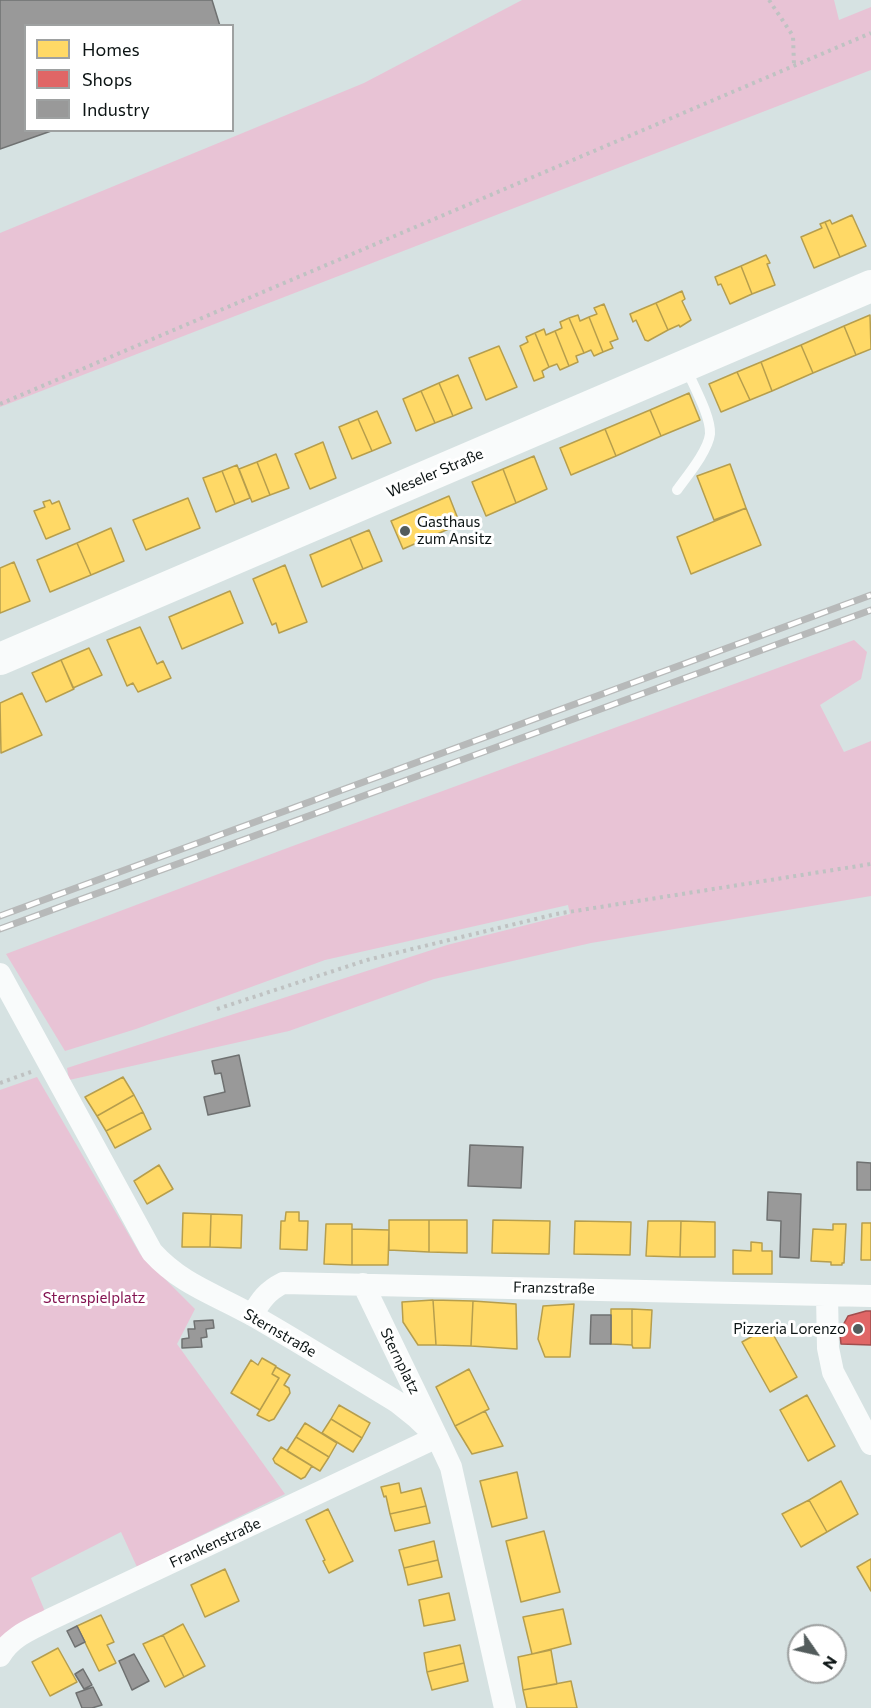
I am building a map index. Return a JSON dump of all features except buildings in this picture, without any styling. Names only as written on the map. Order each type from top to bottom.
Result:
[{"type":"main road","name":"Weseler Straße","points":[[0,659],[871,286]]},
{"type":"street","name":"Sternstraße","points":[[0,974],[152,1252],[164,1265],[190,1285],[252,1315],[397,1402],[437,1437],[451,1467],[505,1708]]},
{"type":"street","name":"Franzstraße","points":[[252,1315],[262,1297],[283,1283],[871,1296]]},
{"type":"street","name":"Sternplatz","points":[[363,1284],[437,1437]]},
{"type":"street","points":[[827,1294],[828,1348],[834,1371],[871,1444]]},
{"type":"street","name":"Frankenstraße","points":[[0,1656],[13,1639],[51,1619],[437,1437]]},
{"type":"lane","points":[[677,490],[704,449],[710,434],[707,420],[684,365]]},
{"type":"path","points":[[769,0],[793,36],[794,65]]},
{"type":"path","points":[[0,404],[871,33]]},
{"type":"path","points":[[217,1009],[367,960],[555,914],[871,864]]},
{"type":"path","points":[[0,1083],[49,1065]]},
{"type":"green space","points":[[522,0],[834,0],[839,20],[871,7],[871,70],[0,407],[0,233],[364,83]]},
{"type":"green space","points":[[854,640],[867,652],[861,679],[820,705],[844,752],[871,741],[871,896],[591,943],[434,979],[289,1031],[69,1080],[67,1068],[447,945],[570,914],[568,905],[325,960],[136,1029],[65,1051],[6,954],[290,847]]},
{"type":"green space","name":"Sternspielplatz","points":[[37,1077],[140,1254],[195,1309],[177,1344],[285,1494],[137,1567],[121,1532],[31,1578],[46,1614],[0,1640],[0,1090]]},
{"type":"railway","points":[[0,916],[871,595]]},
{"type":"railway","points":[[0,929],[871,610]]},
{"type":"place","name":"Gasthaus zum Ansitz","points":[[405,531]]},
{"type":"place","name":"Pizzeria Lorenzo","points":[[858,1329]]}]
